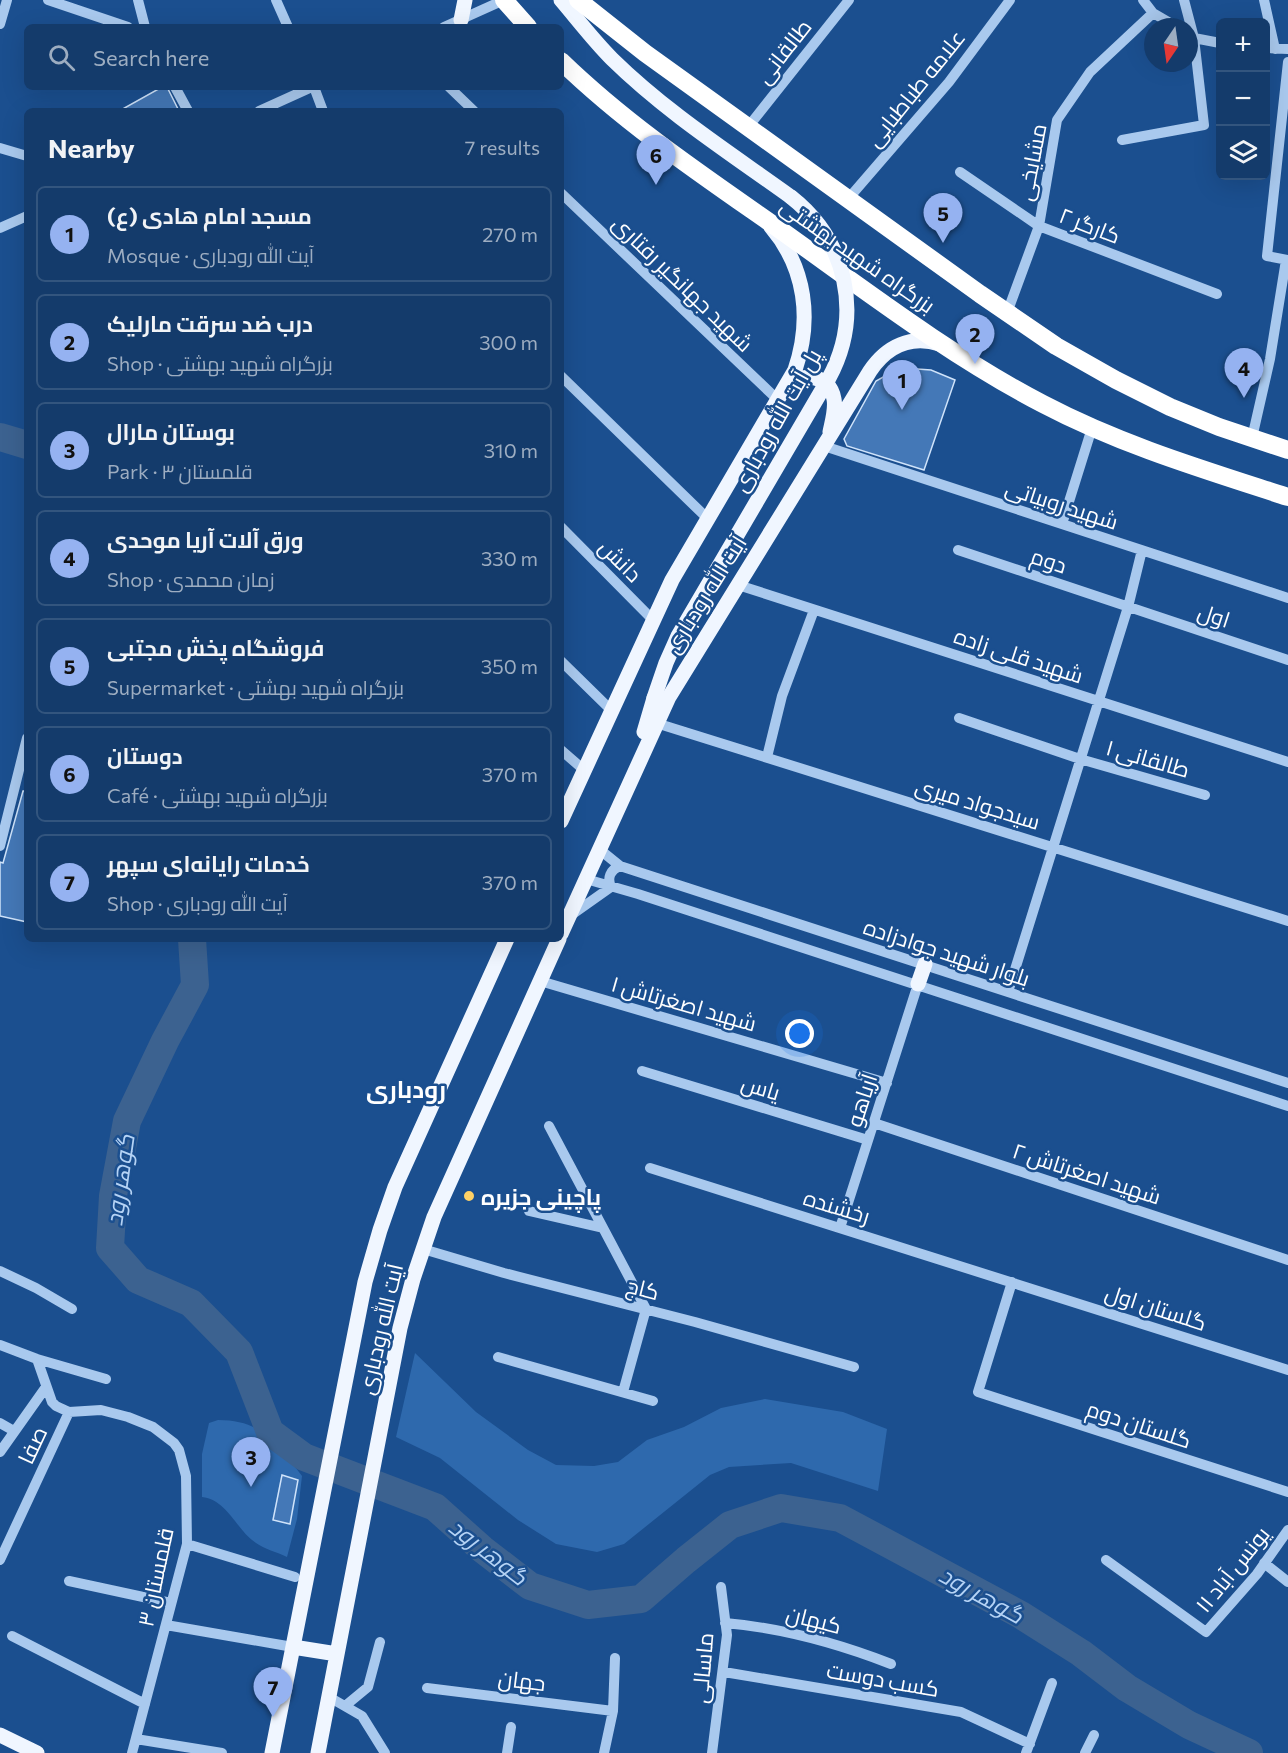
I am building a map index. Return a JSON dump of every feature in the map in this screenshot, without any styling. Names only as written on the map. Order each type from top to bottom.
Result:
[{"type":"highway","points":[[504,0],[525,24]]},
{"type":"highway","name":"بزرگراه شهید بهشتی","points":[[578,0],[633,44],[1056,346],[1129,387],[1198,419],[1288,450]]},
{"type":"highway","name":"بزرگراه شهید بهشتی","points":[[564,64],[641,130],[948,348],[1017,390],[1092,428],[1154,453],[1288,497]]},
{"type":"main road","points":[[461,20],[465,0]]},
{"type":"main road","name":"پل آیت الله رودباری","points":[[561,0],[610,57],[632,77],[691,125],[799,203],[812,216],[828,238],[840,263],[847,290],[848,308],[843,344],[834,370],[678,636],[654,698],[629,784]]},
{"type":"main road","name":"آیت الله رودباری","points":[[564,814],[675,574],[795,370],[802,344],[804,299],[790,255],[775,232],[758,214]]},
{"type":"main road","name":"آیت الله رودباری","points":[[564,928],[657,723],[684,670],[877,361],[887,351],[904,343],[918,340],[931,341],[948,348]]},
{"type":"main road","points":[[782,395],[794,381],[806,376],[819,379],[827,384],[834,400],[826,442]]},
{"type":"main road","name":"آیت الله رودباری","points":[[272,1753],[365,1282],[395,1187],[506,942]]},
{"type":"main road","name":"آیت الله رودباری","points":[[318,1753],[403,1317],[423,1249],[439,1206],[558,942]]},
{"type":"main road","points":[[918,984],[925,964]]},
{"type":"main road","points":[[293,1647],[337,1654]]},
{"type":"main road","points":[[0,1735],[37,1753]]},
{"type":"street","points":[[0,24],[7,0]]},
{"type":"street","points":[[48,0],[119,24]]},
{"type":"street","points":[[138,0],[144,24]]},
{"type":"street","points":[[276,0],[287,24]]},
{"type":"street","points":[[451,24],[504,0]]},
{"type":"street","name":"طالقانی","points":[[748,127],[849,0]]},
{"type":"street","name":"علامه طباطبایی","points":[[848,199],[949,82],[1010,0]]},
{"type":"street","points":[[1143,0],[1153,13],[1162,18]]},
{"type":"street","points":[[1184,0],[1188,18]]},
{"type":"street","points":[[1264,0],[1266,18]]},
{"type":"street","name":"مشایخی","points":[[1007,313],[1039,226],[1057,120],[1090,72],[1153,13]]},
{"type":"street","points":[[1198,38],[1216,42]]},
{"type":"street","points":[[1270,48],[1288,49]]},
{"type":"street","points":[[1252,438],[1270,359],[1287,260],[1267,256],[1288,62]]},
{"type":"street","points":[[1122,140],[1204,125],[1196,72]]},
{"type":"street","points":[[177,90],[186,108]]},
{"type":"street","points":[[266,108],[306,90]]},
{"type":"street","points":[[314,90],[322,108]]},
{"type":"street","points":[[452,90],[471,108]]},
{"type":"street","points":[[0,148],[24,155]]},
{"type":"street","name":"کارگر ۲","points":[[960,172],[1039,226],[1216,294]]},
{"type":"street","name":"شهید جهانگیر رفتاری","points":[[564,196],[782,395]]},
{"type":"street","points":[[0,228],[24,217]]},
{"type":"street","points":[[564,379],[707,518]]},
{"type":"street","points":[[1062,524],[1092,428]]},
{"type":"street","name":"شهید روبیاتی","points":[[826,442],[1062,524],[1288,598]]},
{"type":"street","name":"دانش","points":[[564,530],[653,620]]},
{"type":"street","name":"دوم","points":[[958,550],[1128,607]]},
{"type":"street","points":[[1008,992],[1128,607],[1142,550]]},
{"type":"street","name":"شهید قلی زاده","points":[[738,585],[1288,762]]},
{"type":"street","name":"اول","points":[[1128,607],[1288,660]]},
{"type":"street","points":[[767,757],[782,696],[814,610]]},
{"type":"street","points":[[564,664],[611,710]]},
{"type":"street","name":"طالقانی ۱","points":[[959,718],[1080,759],[1205,795]]},
{"type":"street","name":"سیدجواد میری","points":[[657,723],[1288,921]]},
{"type":"street","points":[[0,846],[24,750]]},
{"type":"street","points":[[564,753],[584,770]]},
{"type":"street","name":"بلوار شهید جوادزاده","points":[[599,849],[620,866],[1288,1083]]},
{"type":"street","points":[[569,917],[611,887],[609,877],[611,872],[620,866]]},
{"type":"street","name":"بلوار شهید جوادزاده","points":[[586,879],[918,984],[1288,1106]]},
{"type":"street","name":"شهید اصغرتاش ۱","points":[[540,981],[887,1083]]},
{"type":"street","name":"آریاهو","points":[[840,1228],[918,984]]},
{"type":"street","name":"یاس","points":[[642,1071],[868,1140]]},
{"type":"street","name":"شهید اصغرتاش ۲","points":[[874,1123],[1288,1260]]},
{"type":"street","points":[[549,1126],[646,1309],[623,1392]]},
{"type":"street","name":"رخشنده","points":[[650,1168],[1012,1282]]},
{"type":"street","points":[[529,1211],[603,1228]]},
{"type":"street","name":"کاج","points":[[423,1249],[854,1367]]},
{"type":"street","points":[[0,1271],[36,1288],[72,1310]]},
{"type":"street","name":"گلستان اول","points":[[1012,1282],[1288,1370]]},
{"type":"street","name":"گلستان دوم","points":[[1012,1282],[978,1392],[1288,1492]]},
{"type":"street","points":[[0,1346],[105,1379]]},
{"type":"street","points":[[498,1357],[653,1401]]},
{"type":"street","points":[[37,1359],[52,1402],[69,1412]]},
{"type":"street","points":[[0,1452],[46,1387]]},
{"type":"street","name":"قلمستان ۳","points":[[69,1412],[101,1410],[153,1427],[174,1443],[179,1450],[186,1476],[187,1544],[132,1753]]},
{"type":"street","name":"صفا","points":[[0,1560],[69,1412]]},
{"type":"street","points":[[0,1422],[14,1431]]},
{"type":"street","name":"یونس آباد ۱۱","points":[[1106,1560],[1206,1632],[1264,1563],[1288,1530]]},
{"type":"street","points":[[187,1544],[295,1577]]},
{"type":"street","points":[[1264,1563],[1288,1582]]},
{"type":"street","points":[[69,1581],[171,1603]]},
{"type":"street","name":"ماسالی","points":[[712,1753],[727,1635],[722,1587]]},
{"type":"street","name":"کیهان","points":[[725,1623],[756,1626],[802,1635],[861,1652],[891,1664]]},
{"type":"street","points":[[166,1625],[293,1647]]},
{"type":"street","points":[[12,1636],[145,1704]]},
{"type":"street","points":[[345,1706],[368,1688],[380,1642]]},
{"type":"street","points":[[604,1753],[613,1711],[615,1658]]},
{"type":"street","name":"کسب دوست","points":[[724,1672],[961,1712],[1028,1748]]},
{"type":"street","points":[[1028,1748],[1053,1683]]},
{"type":"street","name":"جهان","points":[[427,1688],[613,1711]]},
{"type":"street","points":[[329,1697],[362,1716],[385,1753]]},
{"type":"street","points":[[507,1753],[511,1727]]},
{"type":"street","points":[[1085,1753],[1094,1736]]},
{"type":"street","points":[[136,1739],[222,1753]]},
{"type":"shaded area","points":[[415,1353],[476,1412],[528,1450],[556,1465],[594,1466],[618,1462],[647,1440],[684,1427],[721,1408],[765,1399],[843,1412],[887,1429],[878,1491],[791,1463],[729,1467],[710,1475],[624,1544],[597,1552],[556,1544],[518,1520],[440,1458],[396,1437]]},
{"type":"shaded area","points":[[218,1420],[234,1421],[258,1429],[276,1444],[302,1476],[297,1519],[287,1557],[256,1543],[225,1509],[211,1499],[202,1497],[202,1454],[209,1423]]},
{"type":"building","points":[[157,90],[168,90],[178,108],[124,108]]},
{"type":"building","points":[[931,370],[955,380],[924,470],[847,446],[844,439],[876,381],[894,371]]},
{"type":"building","points":[[24,791],[24,921],[0,916],[0,862],[3,863]]},
{"type":"building","points":[[282,1475],[298,1480],[290,1524],[273,1520]]},
{"type":"waterway","name":"گوهر رود","points":[[0,437],[24,444]]},
{"type":"waterway","name":"گوهر رود","points":[[192,942],[195,985],[127,1121],[113,1196],[110,1248],[138,1280],[191,1303],[239,1352],[270,1432],[304,1457],[435,1507],[482,1549],[530,1586],[588,1605],[641,1599],[730,1525],[781,1508],[840,1518],[1021,1615],[1081,1653],[1127,1688],[1189,1725],[1249,1753]]},
{"type":"place","name":"دوستان","points":[[656,185]]},
{"type":"place","name":"فروشگاه پخش مجتبی","points":[[943,243]]},
{"type":"place","name":"درب ضد سرقت مارلیک","points":[[975,364]]},
{"type":"place","name":"ورق آلات آریا موحدی","points":[[1244,398]]},
{"type":"place","name":"مسجد امام هادی (ع)","points":[[902,410]]},
{"type":"place","name":"پاچینی جزیره","points":[[469,1196]]},
{"type":"place","name":"بوستان مارال","points":[[251,1487]]},
{"type":"place","name":"خدمات رایانه‌ای سپهر","points":[[273,1717]]},
{"type":"district","name":"رودباری","points":[[406,1088]]}]
